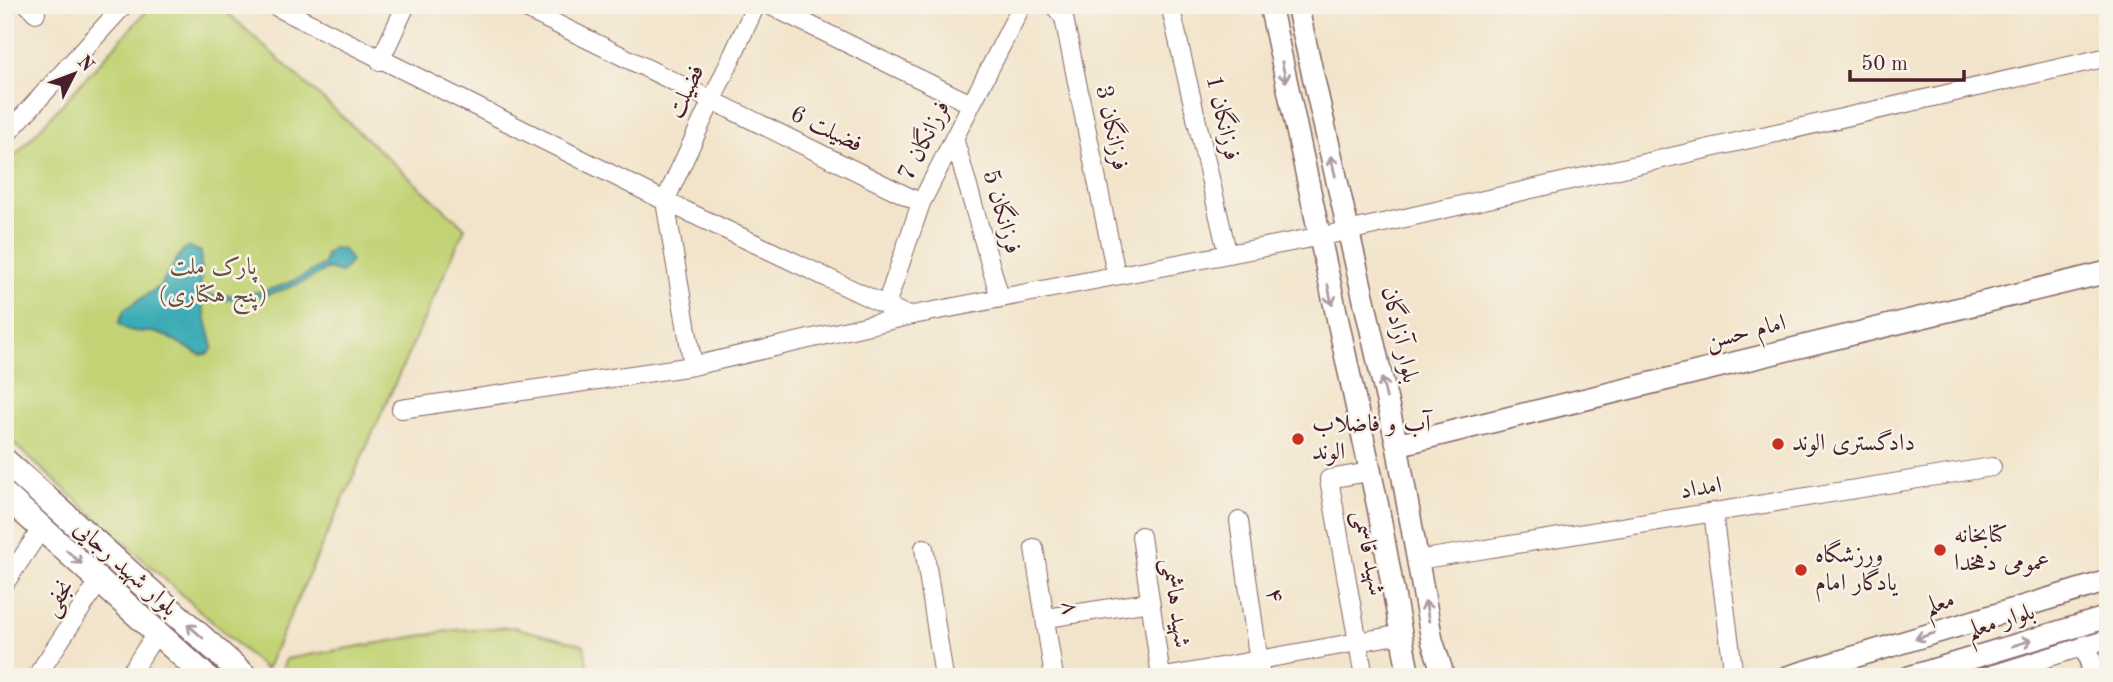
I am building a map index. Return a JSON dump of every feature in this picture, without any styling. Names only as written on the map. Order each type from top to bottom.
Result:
[{"type":"main road","name":"بلوار شهید رجایی","points":[[5,461],[246,677]]},
{"type":"main road","name":"بلوار شهید رجایی","points":[[5,495],[206,677]]},
{"type":"street","points":[[5,136],[124,5]]},
{"type":"street","points":[[273,5],[380,61],[665,201],[908,316]]},
{"type":"street","points":[[380,61],[406,5]]},
{"type":"street","name":"فضیلت 6","points":[[518,5],[921,203]]},
{"type":"street","name":"فضیلت","points":[[665,201],[756,5]]},
{"type":"street","points":[[769,5],[971,104]]},
{"type":"street","points":[[1024,5],[1033,5]]},
{"type":"street","name":"فرزانگان 7","points":[[886,305],[921,203],[1024,5]]},
{"type":"street","name":"فرزانگان 3","points":[[1054,5],[1064,18],[1114,264]]},
{"type":"street","name":"فرزانگان 1","points":[[1170,5],[1225,243]]},
{"type":"street","points":[[1270,5],[1369,472],[1409,677]]},
{"type":"street","name":"بلوار آزادگان","points":[[1297,5],[1397,445],[1432,640],[1444,677]]},
{"type":"street","points":[[401,409],[693,366],[908,316],[1348,231],[2108,57]]},
{"type":"street","name":"فرزانگان 5","points":[[954,138],[1000,298]]},
{"type":"street","points":[[665,201],[693,366]]},
{"type":"street","name":"امام حسن","points":[[1397,445],[2108,272]]},
{"type":"street","name":"امداد","points":[[1418,560],[1992,467]]},
{"type":"street","name":"شهید قاسمی","points":[[1364,677],[1360,642],[1329,479],[1369,472]]},
{"type":"street","points":[[1713,512],[1734,677]]},
{"type":"street","name":"۴","points":[[1239,520],[1260,668]]},
{"type":"street","points":[[5,583],[42,528]]},
{"type":"street","name":"شهید هاشمی","points":[[1141,536],[1163,677]]},
{"type":"street","points":[[924,548],[944,677]]},
{"type":"street","name":"۸","points":[[1034,548],[1054,677]]},
{"type":"street","name":"نجفی","points":[[36,677],[100,580]]},
{"type":"street","name":"معلم","points":[[1787,677],[2108,581]]},
{"type":"street","points":[[1046,618],[1150,602]]},
{"type":"street","name":"بلوار معلم","points":[[1909,677],[2108,617]]},
{"type":"street","points":[[128,677],[157,632]]},
{"type":"street","points":[[1163,677],[1260,668],[1402,634]]},
{"type":"street","points":[[1985,677],[2005,674],[2108,639]]},
{"type":"street","points":[[2086,646],[2095,677]]},
{"type":"green space","name":"پارک ملت (پنج هکتاری)","points":[[152,5],[219,5],[465,228],[266,670],[5,436],[5,167]]},
{"type":"green space","points":[[513,627],[584,645],[589,677],[279,677],[286,659],[454,630]]},
{"type":"water","points":[[189,247],[201,252],[201,295],[250,294],[281,286],[324,264],[326,254],[333,248],[343,249],[351,261],[341,273],[327,269],[297,285],[267,295],[235,300],[201,300],[213,347],[209,353],[201,355],[162,335],[131,331],[119,323],[124,310],[160,286],[183,250]]},
{"type":"place","name":"آب و فاضلاب الوند","points":[[1298,439]]},
{"type":"place","name":"دادگستری الوند","points":[[1778,444]]},
{"type":"place","name":"کتابخانه عمومی دهخدا","points":[[1940,550]]},
{"type":"place","name":"ورزشگاه یادگار امام","points":[[1801,570]]}]
